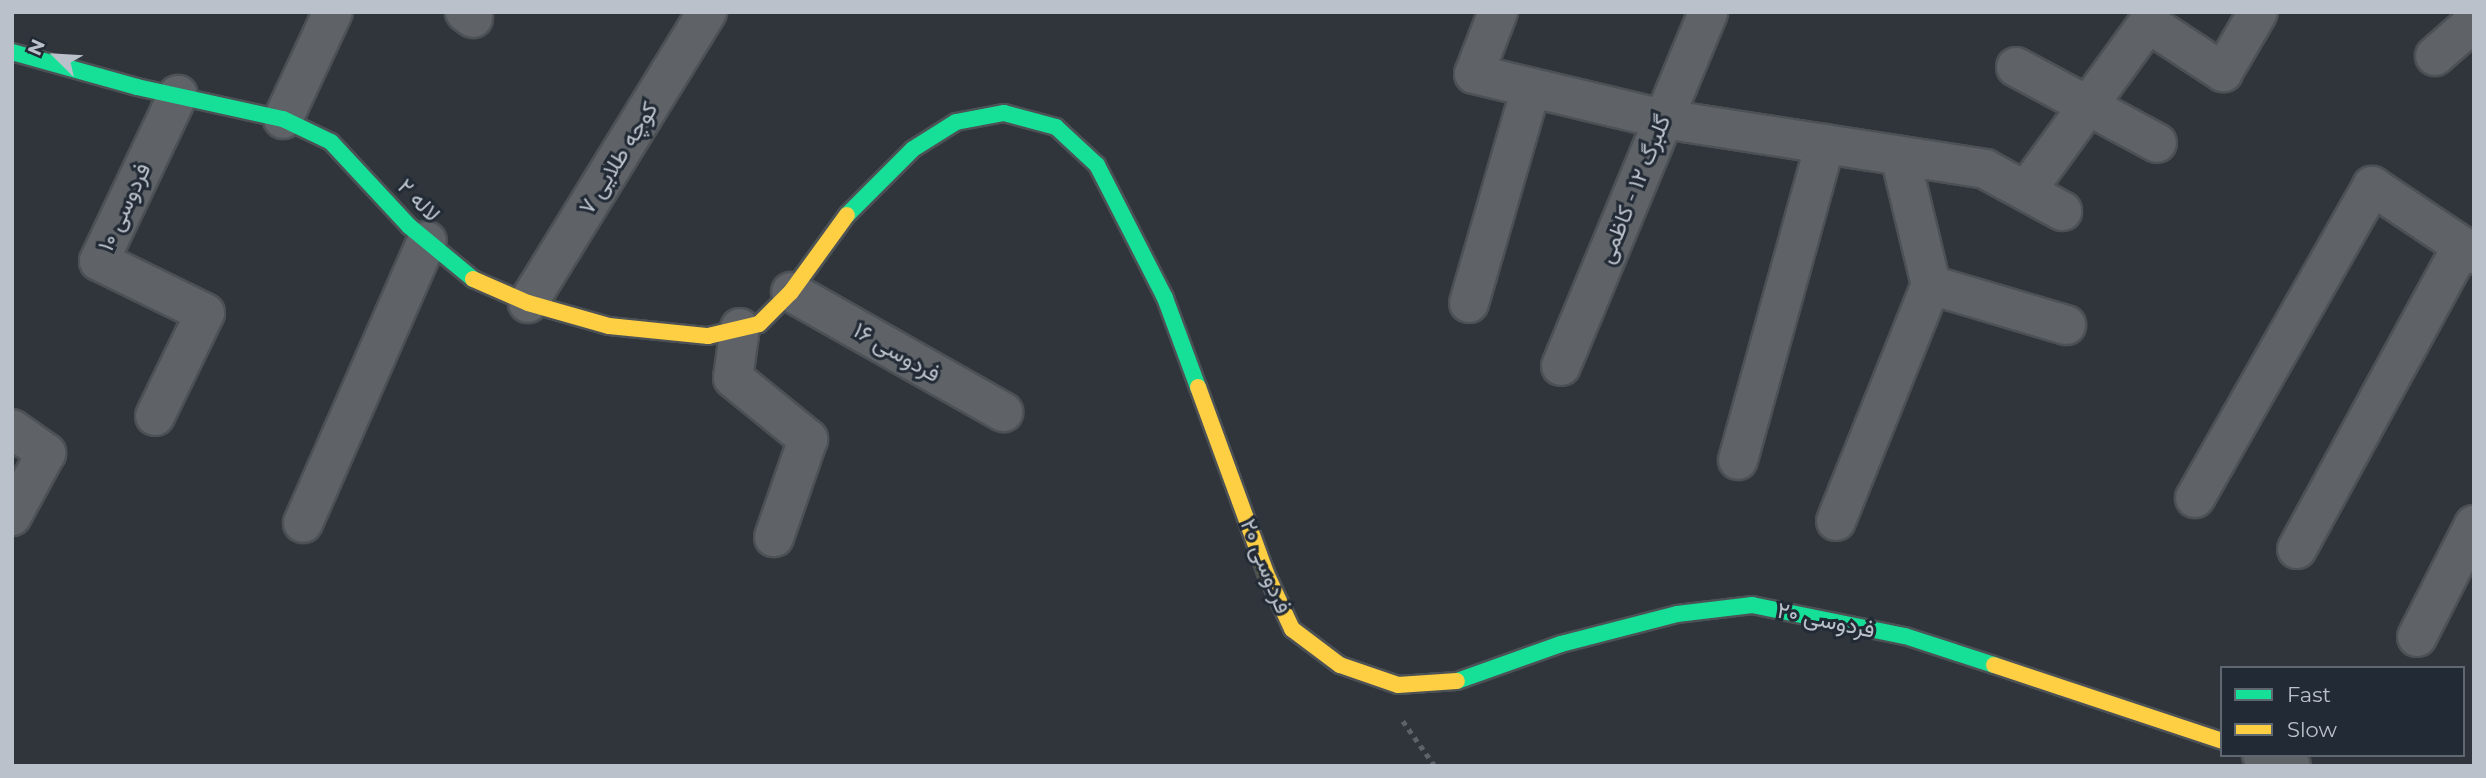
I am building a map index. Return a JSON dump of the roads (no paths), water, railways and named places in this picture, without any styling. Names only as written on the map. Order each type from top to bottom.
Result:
[{"type":"street","points":[[283,119],[332,12]]},
{"type":"street","name":"کوچه طلایی ۷","points":[[528,303],[707,12]]},
{"type":"street","points":[[1498,12],[1474,74],[1664,119],[1985,169],[2062,211]]},
{"type":"street","name":"گلبرگ ۱۲ - کاظمی","points":[[1561,366],[1708,12]]},
{"type":"street","points":[[2026,191],[2148,23],[2223,72],[2258,12]]},
{"type":"street","points":[[2435,56],[2474,22]]},
{"type":"street","name":"لاله ۲","points":[[12,52],[283,119],[331,142],[427,241],[467,276],[528,303],[609,326],[708,335],[759,324],[791,292]]},
{"type":"street","points":[[2016,67],[2157,143]]},
{"type":"street","points":[[1469,303],[1531,88]]},
{"type":"street","name":"فردوسی ۱۰","points":[[155,416],[205,313],[99,261],[178,95]]},
{"type":"street","name":"فردوسی ۲۰","points":[[791,292],[855,204],[913,149],[956,122],[1004,113],[1056,127],[1097,165],[1165,298],[1266,573],[1293,629],[1340,664],[1398,685],[1458,681],[1561,644],[1678,614],[1752,605],[1905,636],[2220,740]]},
{"type":"street","points":[[1738,460],[1825,144]]},
{"type":"street","points":[[1836,520],[1931,285],[1900,156]]},
{"type":"street","points":[[2195,498],[2372,186],[2468,250],[2297,549]]},
{"type":"street","points":[[303,523],[427,241]]},
{"type":"street","points":[[1931,285],[2066,325]]},
{"type":"street","name":"فردوسی ۱۶","points":[[791,292],[1003,412]]},
{"type":"street","points":[[740,328],[733,378],[808,439],[774,537]]},
{"type":"street","points":[[12,429],[46,453],[12,516]]},
{"type":"street","points":[[2417,637],[2474,525]]},
{"type":"street","points":[[2267,757],[2291,766]]}]
